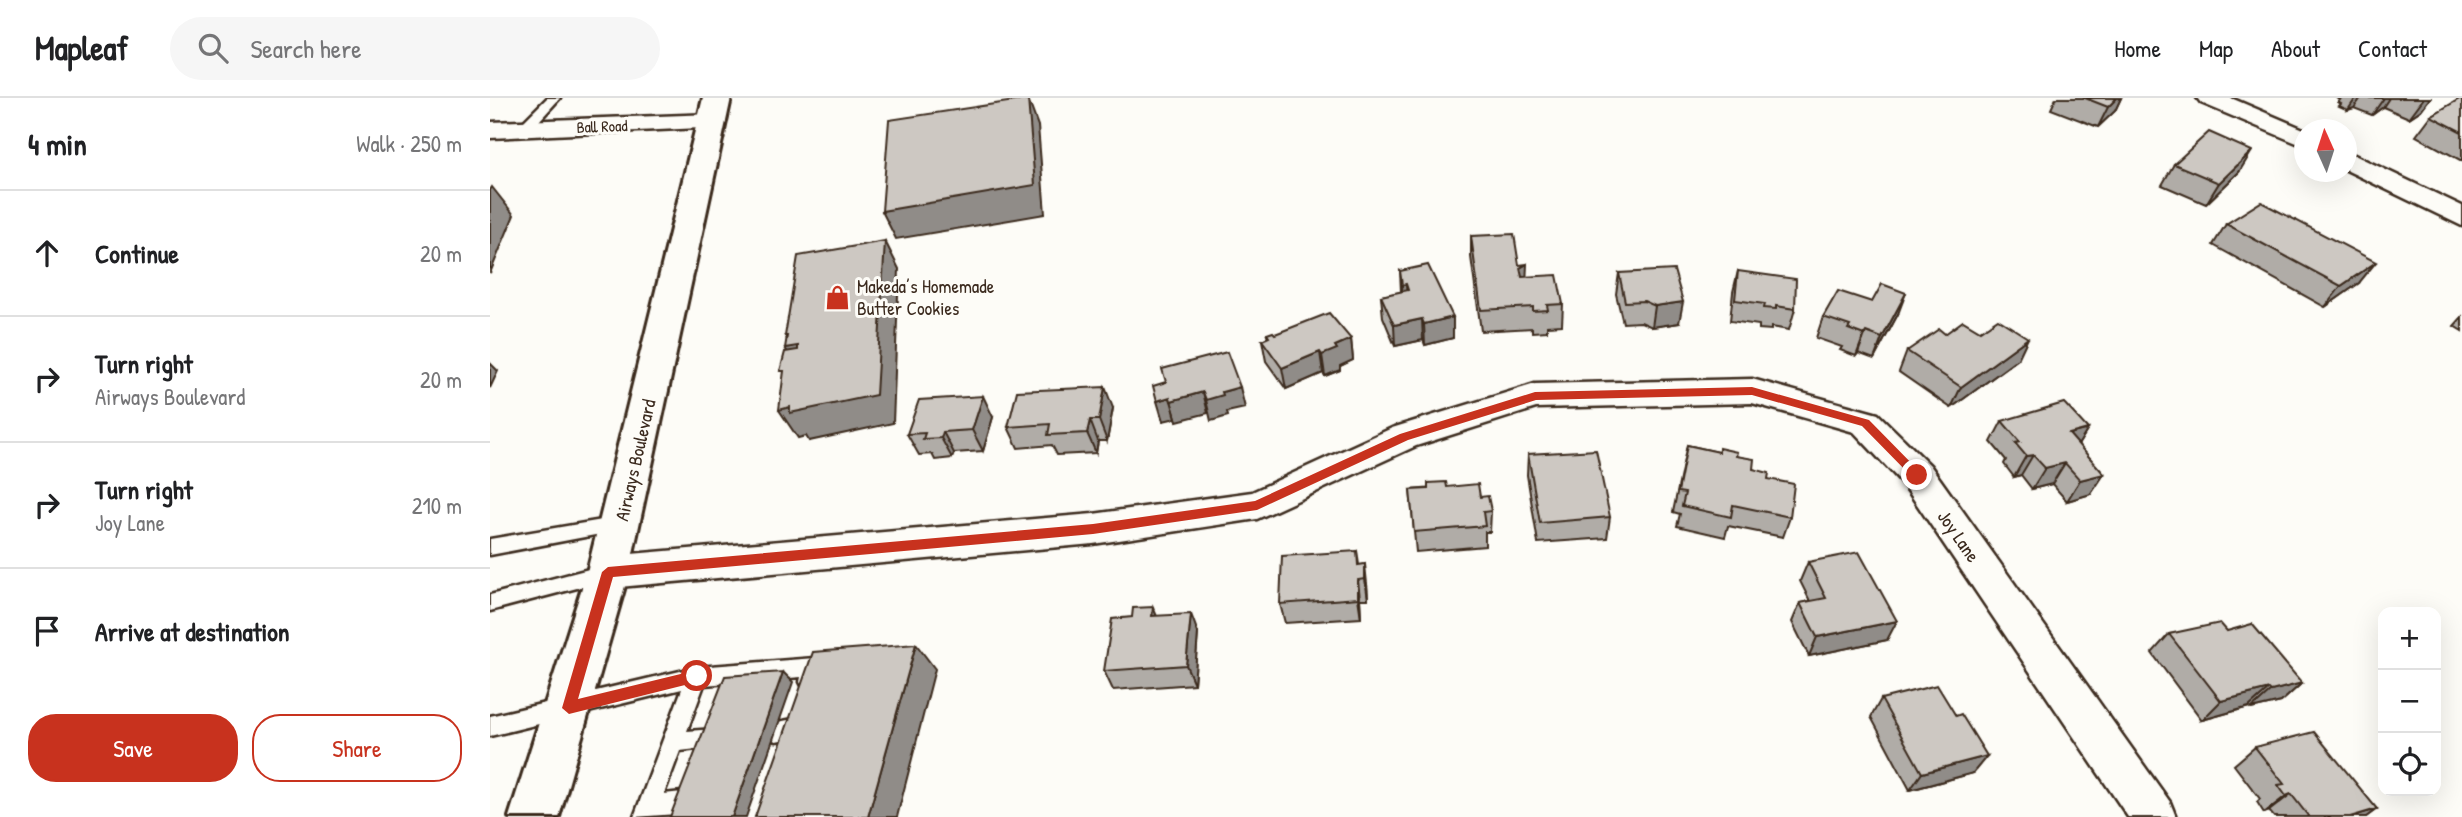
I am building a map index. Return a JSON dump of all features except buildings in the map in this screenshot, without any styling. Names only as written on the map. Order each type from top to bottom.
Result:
[{"type":"main road","name":"Airways Boulevard","points":[[534,817],[608,572],[715,110]]},
{"type":"street","points":[[2210,98],[2294,133]]},
{"type":"street","name":"Ball Road","points":[[490,130],[715,110]]},
{"type":"street","points":[[2357,164],[2462,217]]},
{"type":"street","name":"Joy Lane","points":[[608,572],[1093,529],[1257,505],[1404,437],[1535,396],[1752,391],[1866,423],[1917,475],[2154,817]]},
{"type":"lane","points":[[524,129],[554,98]]},
{"type":"lane","points":[[490,547],[620,524]]},
{"type":"lane","points":[[490,603],[608,572]]},
{"type":"lane","points":[[490,726],[697,676],[815,667],[785,730],[786,751]]},
{"type":"lane","points":[[647,812],[697,676]]},
{"type":"lane","points":[[673,742],[715,739]]},
{"type":"lane","points":[[647,812],[691,802]]},
{"type":"place","name":"Makeda’s Homemade Butter Cookies","points":[[837,297]]},
{"type":"route","points":[[697,676],[569,708],[608,572],[1093,529],[1257,505],[1404,437],[1535,396],[1752,391],[1866,423],[1917,475]]}]
